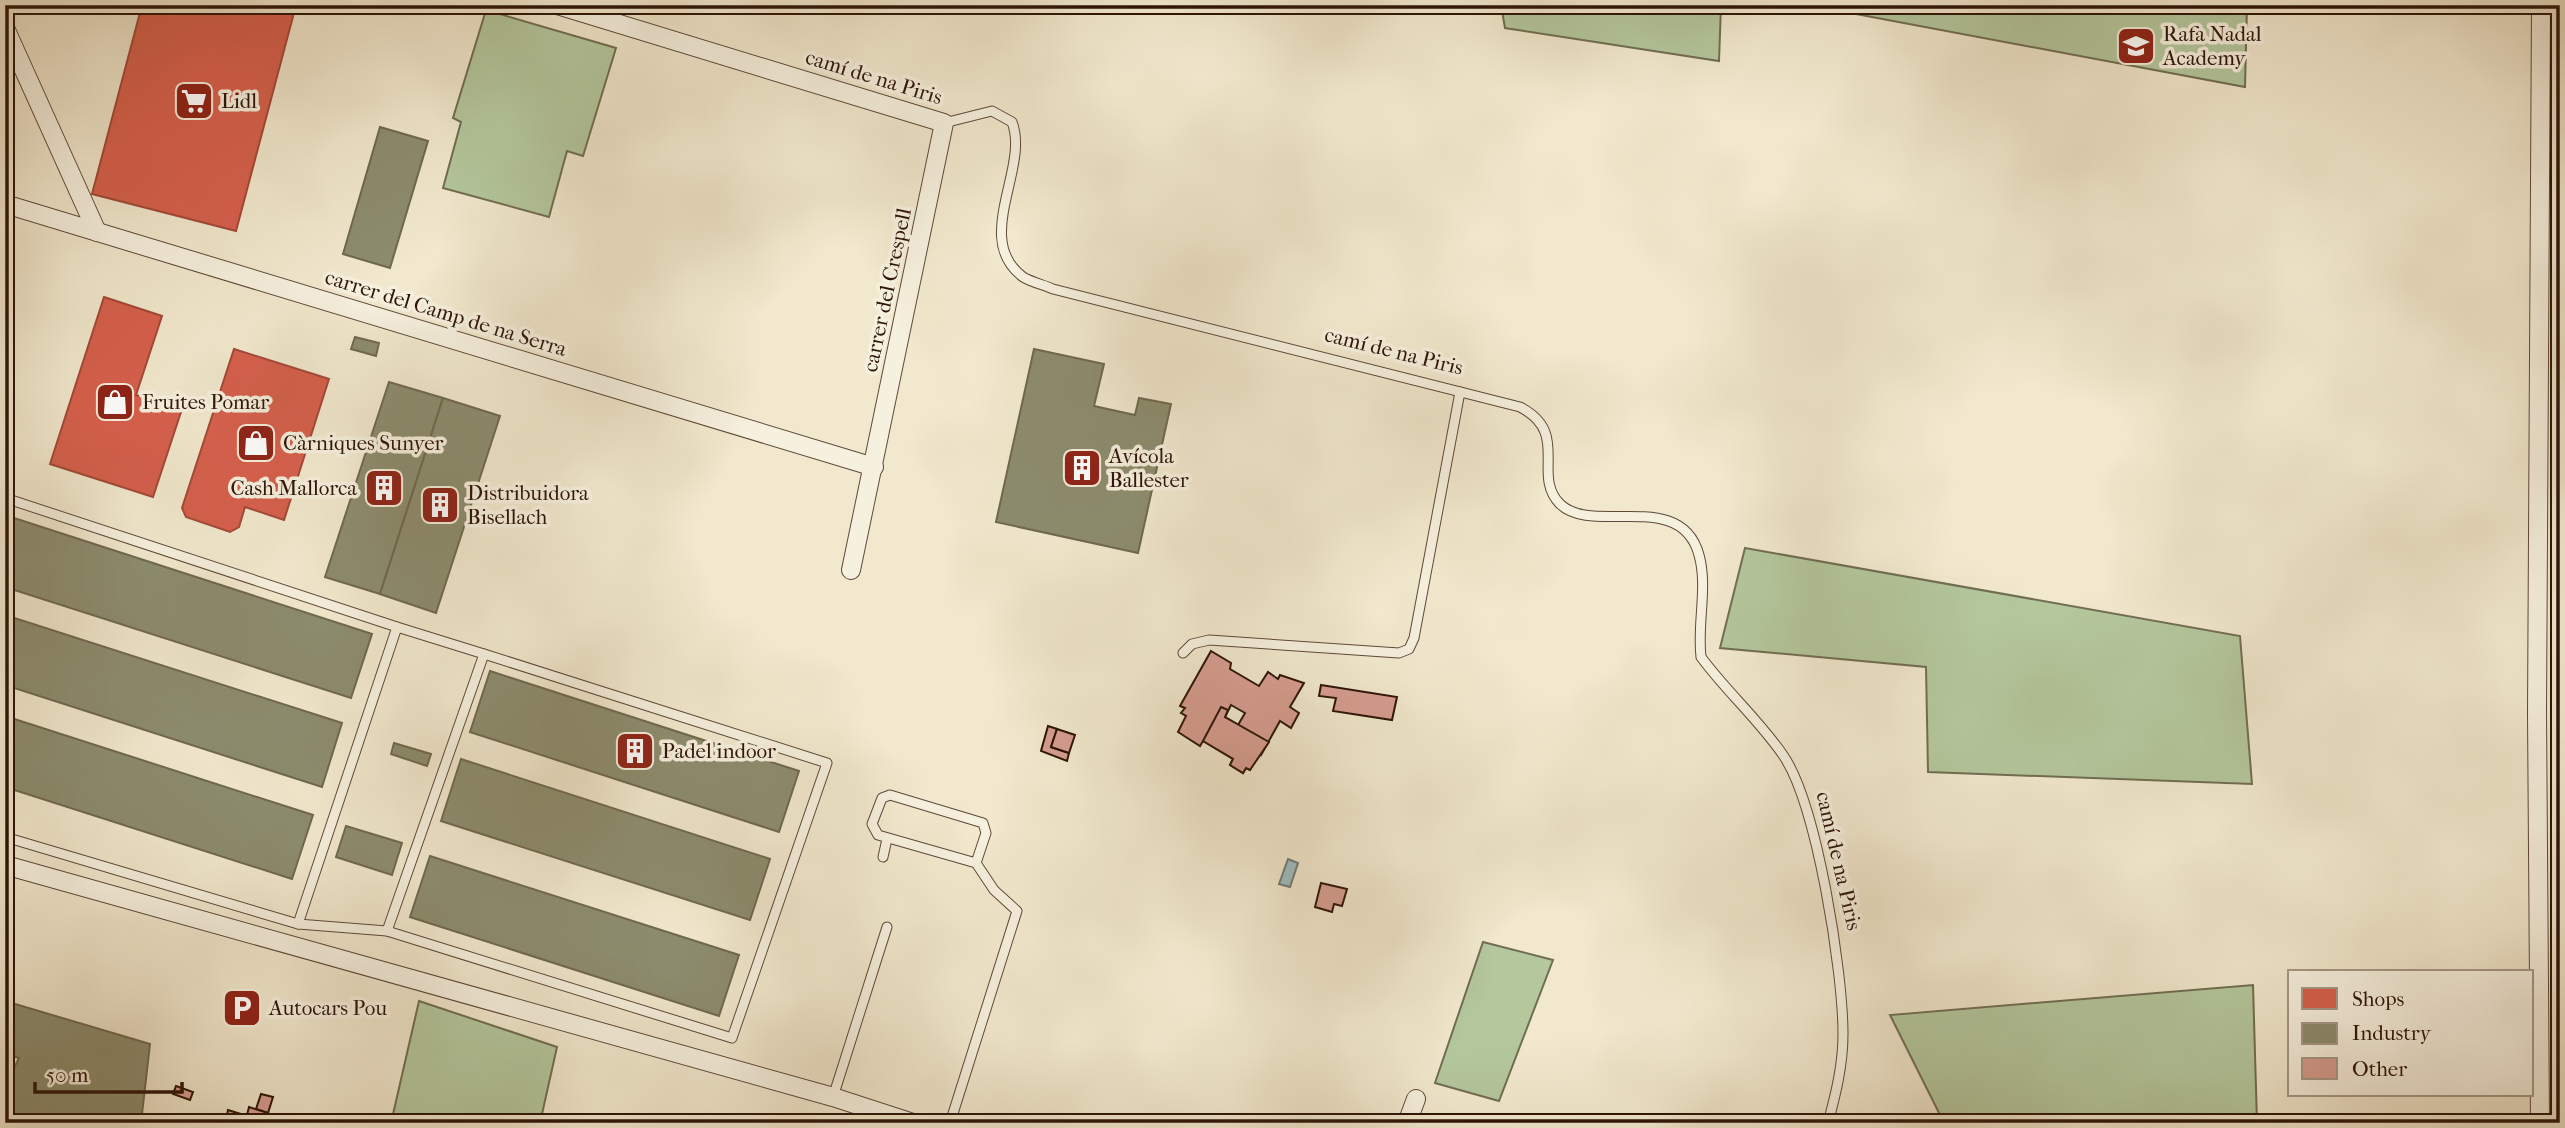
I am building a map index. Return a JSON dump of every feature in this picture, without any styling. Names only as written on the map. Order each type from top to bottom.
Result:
[{"type":"street","name":"camí de na Piris","points":[[557,5],[944,123]]},
{"type":"street","points":[[2540,1123],[2538,713],[2541,5]]},
{"type":"street","points":[[5,28],[97,232]]},
{"type":"street","name":"carrer del Crespell","points":[[852,570],[944,123]]},
{"type":"street","name":"carrer del Camp de na Serra","points":[[5,204],[874,467]]},
{"type":"street","points":[[5,865],[833,1097],[913,1123]]},
{"type":"street","points":[[1407,1123],[1416,1100]]},
{"type":"lane","name":"camí de na Piris","points":[[944,123],[992,111],[1012,122],[1017,145],[1001,222],[1006,256],[1023,276],[1053,289],[1511,403],[1531,412],[1539,421],[1550,444],[1549,478],[1553,495],[1573,514],[1656,518],[1681,527],[1695,542],[1702,575],[1701,657],[1784,756],[1806,808],[1833,929],[1843,1033],[1840,1082],[1828,1123]]},
{"type":"lane","points":[[1183,653],[1192,644],[1209,640],[1399,653],[1409,649],[1414,638],[1460,391]]},
{"type":"lane","points":[[5,498],[397,627],[827,762],[732,1038],[387,932],[298,924],[5,837]]},
{"type":"lane","points":[[298,924],[397,627]]},
{"type":"lane","points":[[387,932],[484,654]]},
{"type":"lane","points":[[950,1123],[1017,911],[994,890],[976,863],[878,835],[872,824],[882,798],[890,795],[983,823],[986,833],[976,863]]},
{"type":"lane","points":[[883,857],[887,839]]},
{"type":"lane","points":[[833,1097],[887,927]]},
{"type":"green space","points":[[1501,5],[1721,5],[1719,61],[1505,28]]},
{"type":"green space","name":"Rafa Nadal Academy","points":[[1808,5],[2247,5],[2245,87]]},
{"type":"green space","points":[[486,10],[616,48],[583,156],[567,151],[549,217],[443,188],[461,122],[453,118]]},
{"type":"green space","points":[[1745,548],[2240,636],[2252,784],[1928,772],[1926,667],[1720,648]]},
{"type":"green space","points":[[1483,942],[1553,960],[1499,1101],[1435,1083]]},
{"type":"green space","points":[[2253,985],[2257,1123],[1944,1123],[1890,1015]]},
{"type":"green space","points":[[419,1001],[557,1047],[540,1123],[391,1123]]},
{"type":"water","points":[[1288,859],[1298,863],[1290,887],[1279,884]]},
{"type":"building: Shops","name":"Lidl","points":[[142,5],[280,5],[295,9],[236,231],[92,194]]},
{"type":"building: Shops","name":"Fruites Pomar","points":[[104,297],[162,316],[136,395],[182,409],[153,497],[50,464]]},
{"type":"building: Shops","name":"Càrniques Sunyer","points":[[234,349],[329,379],[284,520],[245,507],[239,527],[230,532],[186,517],[182,508]]},
{"type":"building: Shops","points":[[5,1111],[34,1123],[5,1123]]},
{"type":"building: Industry","points":[[380,127],[428,141],[390,268],[343,254]]},
{"type":"building: Industry","points":[[355,337],[379,343],[376,356],[351,349]]},
{"type":"building: Industry","name":"Avícola Ballester","points":[[1034,349],[1104,364],[1094,406],[1135,415],[1139,398],[1171,404],[1138,553],[996,522]]},
{"type":"building: Industry","name":"Cash Mallorca","points":[[389,382],[443,398],[380,594],[325,577]]},
{"type":"building: Industry","name":"Distribuidora Bisellach","points":[[443,398],[500,416],[436,613],[380,594]]},
{"type":"building: Industry","points":[[14,518],[372,634],[351,698],[5,587],[5,545]]},
{"type":"building: Industry","points":[[5,615],[342,723],[322,787],[5,685]]},
{"type":"building: Industry","name":"Padel indoor","points":[[490,671],[799,771],[779,832],[470,732]]},
{"type":"building: Industry","points":[[5,716],[313,815],[292,879],[5,787]]},
{"type":"building: Industry","points":[[394,743],[431,754],[427,766],[391,754]]},
{"type":"building: Industry","points":[[461,759],[770,859],[750,920],[441,821]]},
{"type":"building: Industry","points":[[346,826],[402,843],[392,875],[336,857]]},
{"type":"building: Industry","points":[[430,856],[739,955],[719,1016],[410,917]]},
{"type":"building: Industry","points":[[5,1001],[150,1044],[141,1123],[34,1123],[5,1111],[5,1067],[13,1070],[19,1058],[5,1054]]},
{"type":"building: Other","points":[[1211,651],[1231,663],[1230,669],[1259,686],[1268,672],[1278,679],[1280,675],[1304,683],[1290,707],[1299,713],[1291,728],[1280,721],[1261,755],[1259,753],[1250,770],[1246,768],[1243,773],[1230,765],[1233,759],[1203,741],[1200,746],[1178,732],[1186,716],[1181,713],[1185,708],[1180,706]],"holes":[[[1231,705],[1245,713],[1238,725],[1225,717]]]},
{"type":"building: Other","points":[[1321,685],[1397,697],[1392,720],[1333,711],[1336,698],[1319,696]]},
{"type":"building: Other","points":[[1221,707],[1228,710],[1225,717],[1269,742],[1250,770],[1246,768],[1243,773],[1230,765],[1233,759],[1203,741]]},
{"type":"building: Other","points":[[1048,726],[1057,729],[1051,747],[1069,753],[1067,761],[1041,751]]},
{"type":"building: Other","points":[[1057,729],[1075,735],[1069,753],[1051,747]]},
{"type":"building: Other","points":[[1321,883],[1347,889],[1342,906],[1334,904],[1332,912],[1315,907]]},
{"type":"building: Other","points":[[176,1086],[193,1092],[190,1100],[173,1094]]},
{"type":"building: Other","points":[[261,1094],[273,1097],[268,1113],[256,1109]]},
{"type":"building: Other","points":[[249,1107],[268,1113],[265,1123],[245,1123]]},
{"type":"building: Other","points":[[228,1110],[247,1116],[245,1123],[225,1123]]},
{"type":"place","name":"Rafa Nadal Academy","points":[[2136,46]]},
{"type":"place","name":"Lidl","points":[[194,101]]},
{"type":"place","name":"Fruites Pomar","points":[[115,402]]},
{"type":"place","name":"Càrniques Sunyer","points":[[256,443]]},
{"type":"place","name":"Avícola Ballester","points":[[1082,468]]},
{"type":"place","name":"Cash Mallorca","points":[[384,488]]},
{"type":"place","name":"Distribuidora Bisellach","points":[[440,505]]},
{"type":"place","name":"Padel indoor","points":[[635,751]]},
{"type":"place","name":"Autocars Pou","points":[[242,1008]]}]
